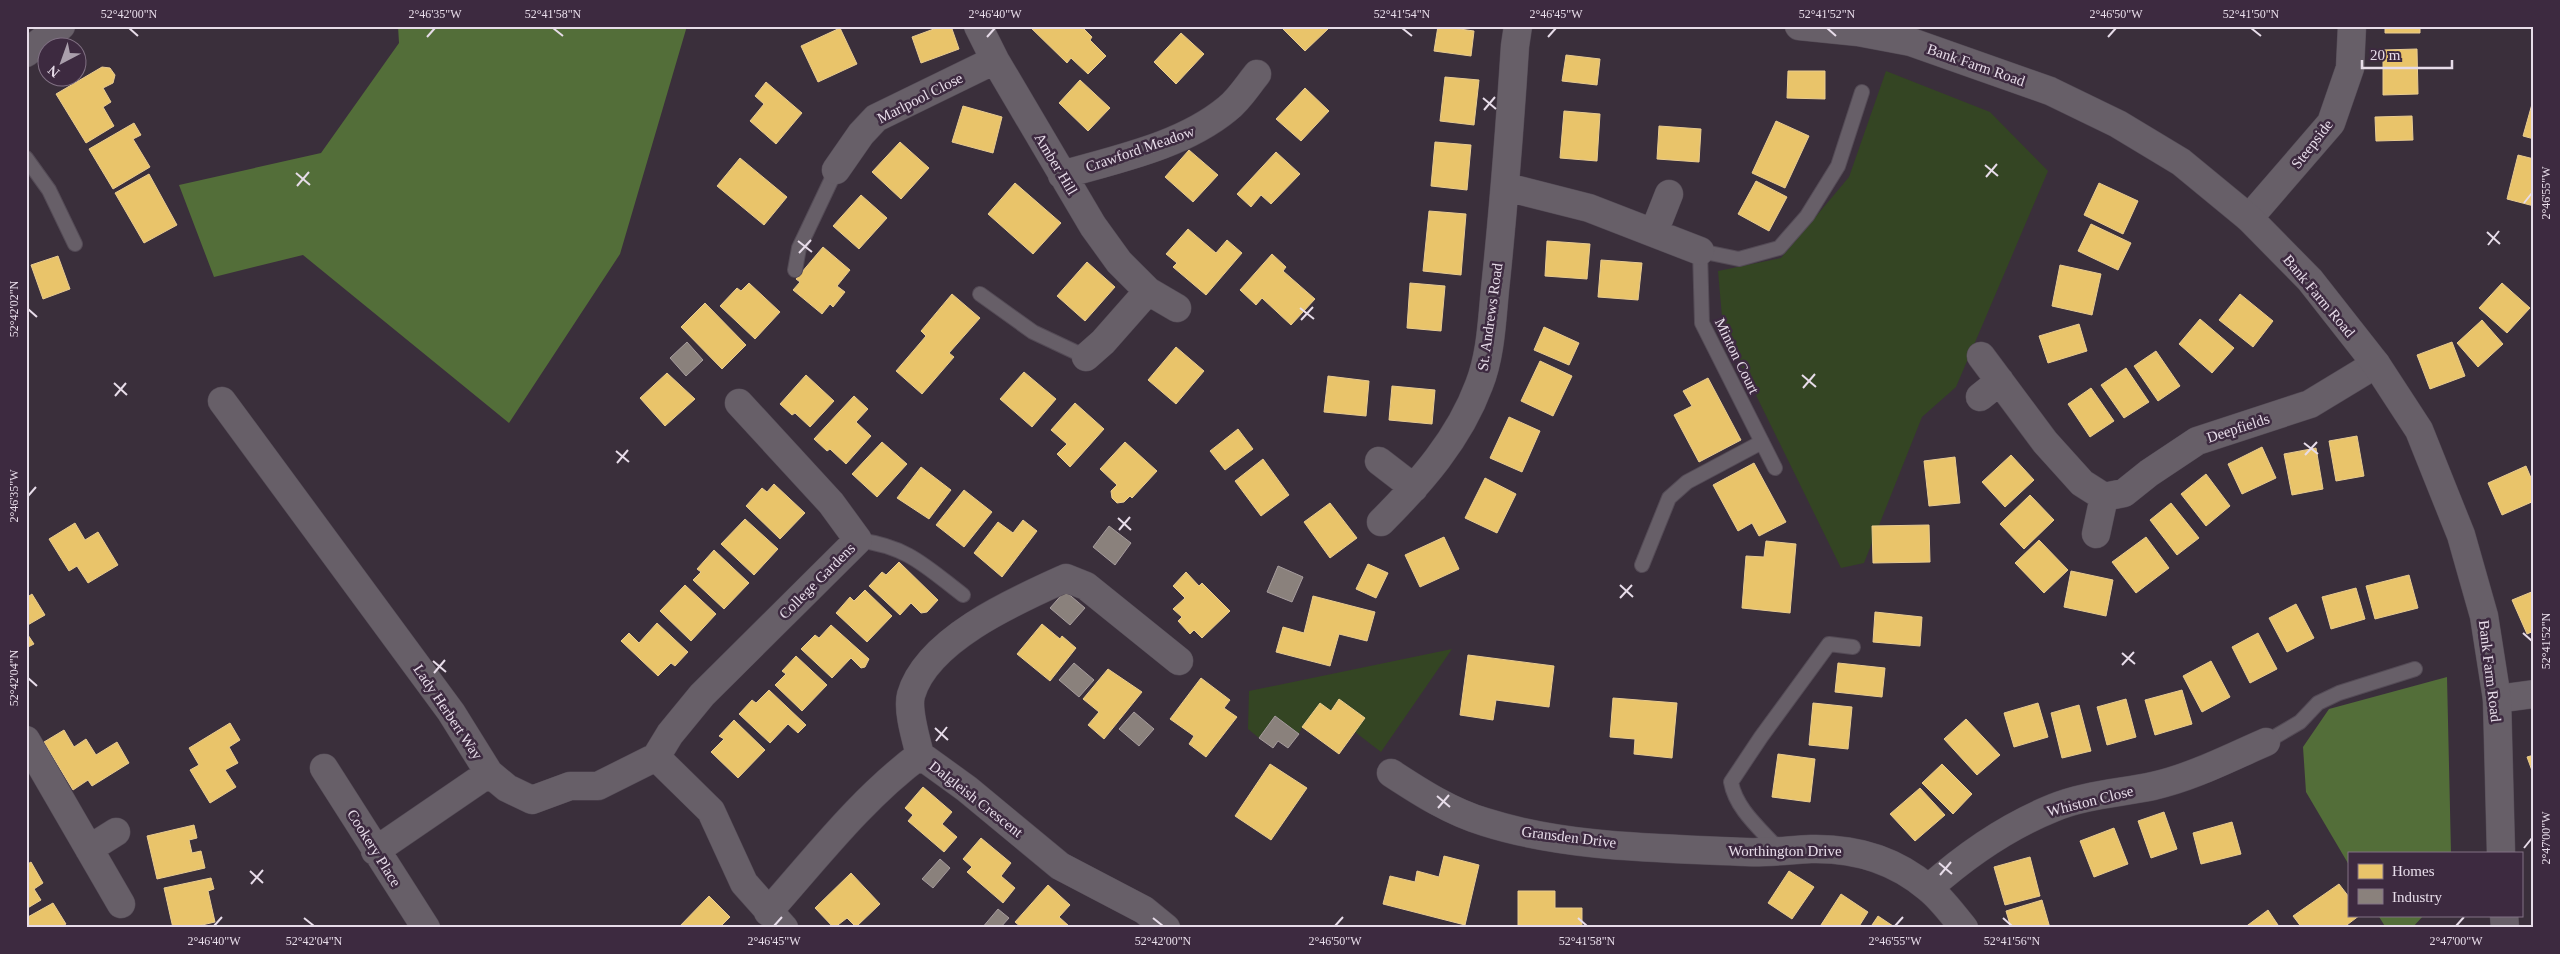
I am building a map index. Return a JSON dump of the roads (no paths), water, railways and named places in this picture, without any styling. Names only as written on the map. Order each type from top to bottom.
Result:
[{"type":"street","points":[[26,53],[61,26]]},
{"type":"street","name":"Amber Hill","points":[[978,26],[995,60],[1093,226],[1120,262],[1148,292],[1177,308]]},
{"type":"street","name":"St. Andrews Road","points":[[1381,522],[1414,488],[1447,446],[1480,384],[1488,351],[1506,188],[1514,46],[1518,26]]},
{"type":"street","name":"Bank Farm Road","points":[[1799,26],[1858,32],[1911,42],[2050,91],[2118,124],[2181,162],[2249,218],[2310,280],[2376,364],[2419,430],[2461,535],[2484,616],[2497,699],[2502,852]]},
{"type":"street","name":"Steepside","points":[[2249,218],[2331,123],[2350,68],[2352,26]]},
{"type":"street","name":"Marlpool Close","points":[[836,170],[861,134],[876,118],[995,60]]},
{"type":"street","name":"Crawford Meadow","points":[[1062,175],[1127,156],[1198,130],[1229,108],[1257,74]]},
{"type":"street","points":[[1506,188],[1589,208],[1700,251]]},
{"type":"street","points":[[1654,232],[1669,194]]},
{"type":"street","points":[[1086,357],[1103,342],[1148,292]]},
{"type":"street","points":[[1981,356],[1990,389],[2045,442],[2082,483],[2104,496],[2096,534]]},
{"type":"street","name":"Deepfields","points":[[2104,496],[2124,493],[2149,473],[2197,441],[2310,404],[2376,364]]},
{"type":"street","name":"Lady Herbert Way","points":[[222,401],[451,712],[489,774],[507,788],[532,800],[570,786],[598,786],[656,757]]},
{"type":"street","name":"College Gardens","points":[[656,757],[670,734],[702,695],[858,540],[831,503],[739,403]]},
{"type":"street","points":[[1379,461],[1414,488]]},
{"type":"street","points":[[920,755],[912,724],[910,696],[921,674],[945,646],[995,613],[1066,578],[1086,586],[1179,661]]},
{"type":"street","points":[[2497,699],[2534,694]]},
{"type":"street","points":[[26,740],[121,904]]},
{"type":"street","name":"Whiston Close","points":[[1929,888],[1965,856],[2011,828],[2054,807],[2155,786],[2199,772],[2266,742]]},
{"type":"street","name":"Dalgleish Crescent","points":[[776,920],[872,796],[897,772],[920,755],[966,789],[1060,866],[1144,910],[1166,928]]},
{"type":"street","points":[[656,757],[710,811],[744,882],[776,920]]},
{"type":"street","name":"Cookery Place","points":[[324,768],[426,928]]},
{"type":"street","name":"Gransden Drive","points":[[1391,773],[1450,808],[1499,826],[1555,839],[1670,848]]},
{"type":"street","points":[[376,850],[489,774]]},
{"type":"street","points":[[89,849],[116,832]]},
{"type":"street","name":"Worthington Drive","points":[[1670,848],[1780,852],[1812,849],[1857,852],[1893,864],[1929,888],[1964,928]]},
{"type":"lane","points":[[1700,251],[1739,259],[1779,248],[1807,216],[1838,166],[1862,92]]},
{"type":"lane","points":[[26,158],[49,190],[75,244]]},
{"type":"lane","points":[[795,270],[799,248],[836,170]]},
{"type":"lane","name":"Minton Court","points":[[1700,251],[1702,323],[1775,468]]},
{"type":"lane","points":[[980,294],[1033,332],[1086,357]]},
{"type":"lane","points":[[1642,565],[1669,498],[1687,482],[1762,442]]},
{"type":"lane","points":[[858,540],[883,544],[911,555],[962,595]]},
{"type":"lane","points":[[1780,852],[1739,805],[1734,796],[1731,782],[1828,644],[1853,647]]},
{"type":"lane","points":[[2266,742],[2300,722],[2318,703],[2339,693],[2415,668]]}]
